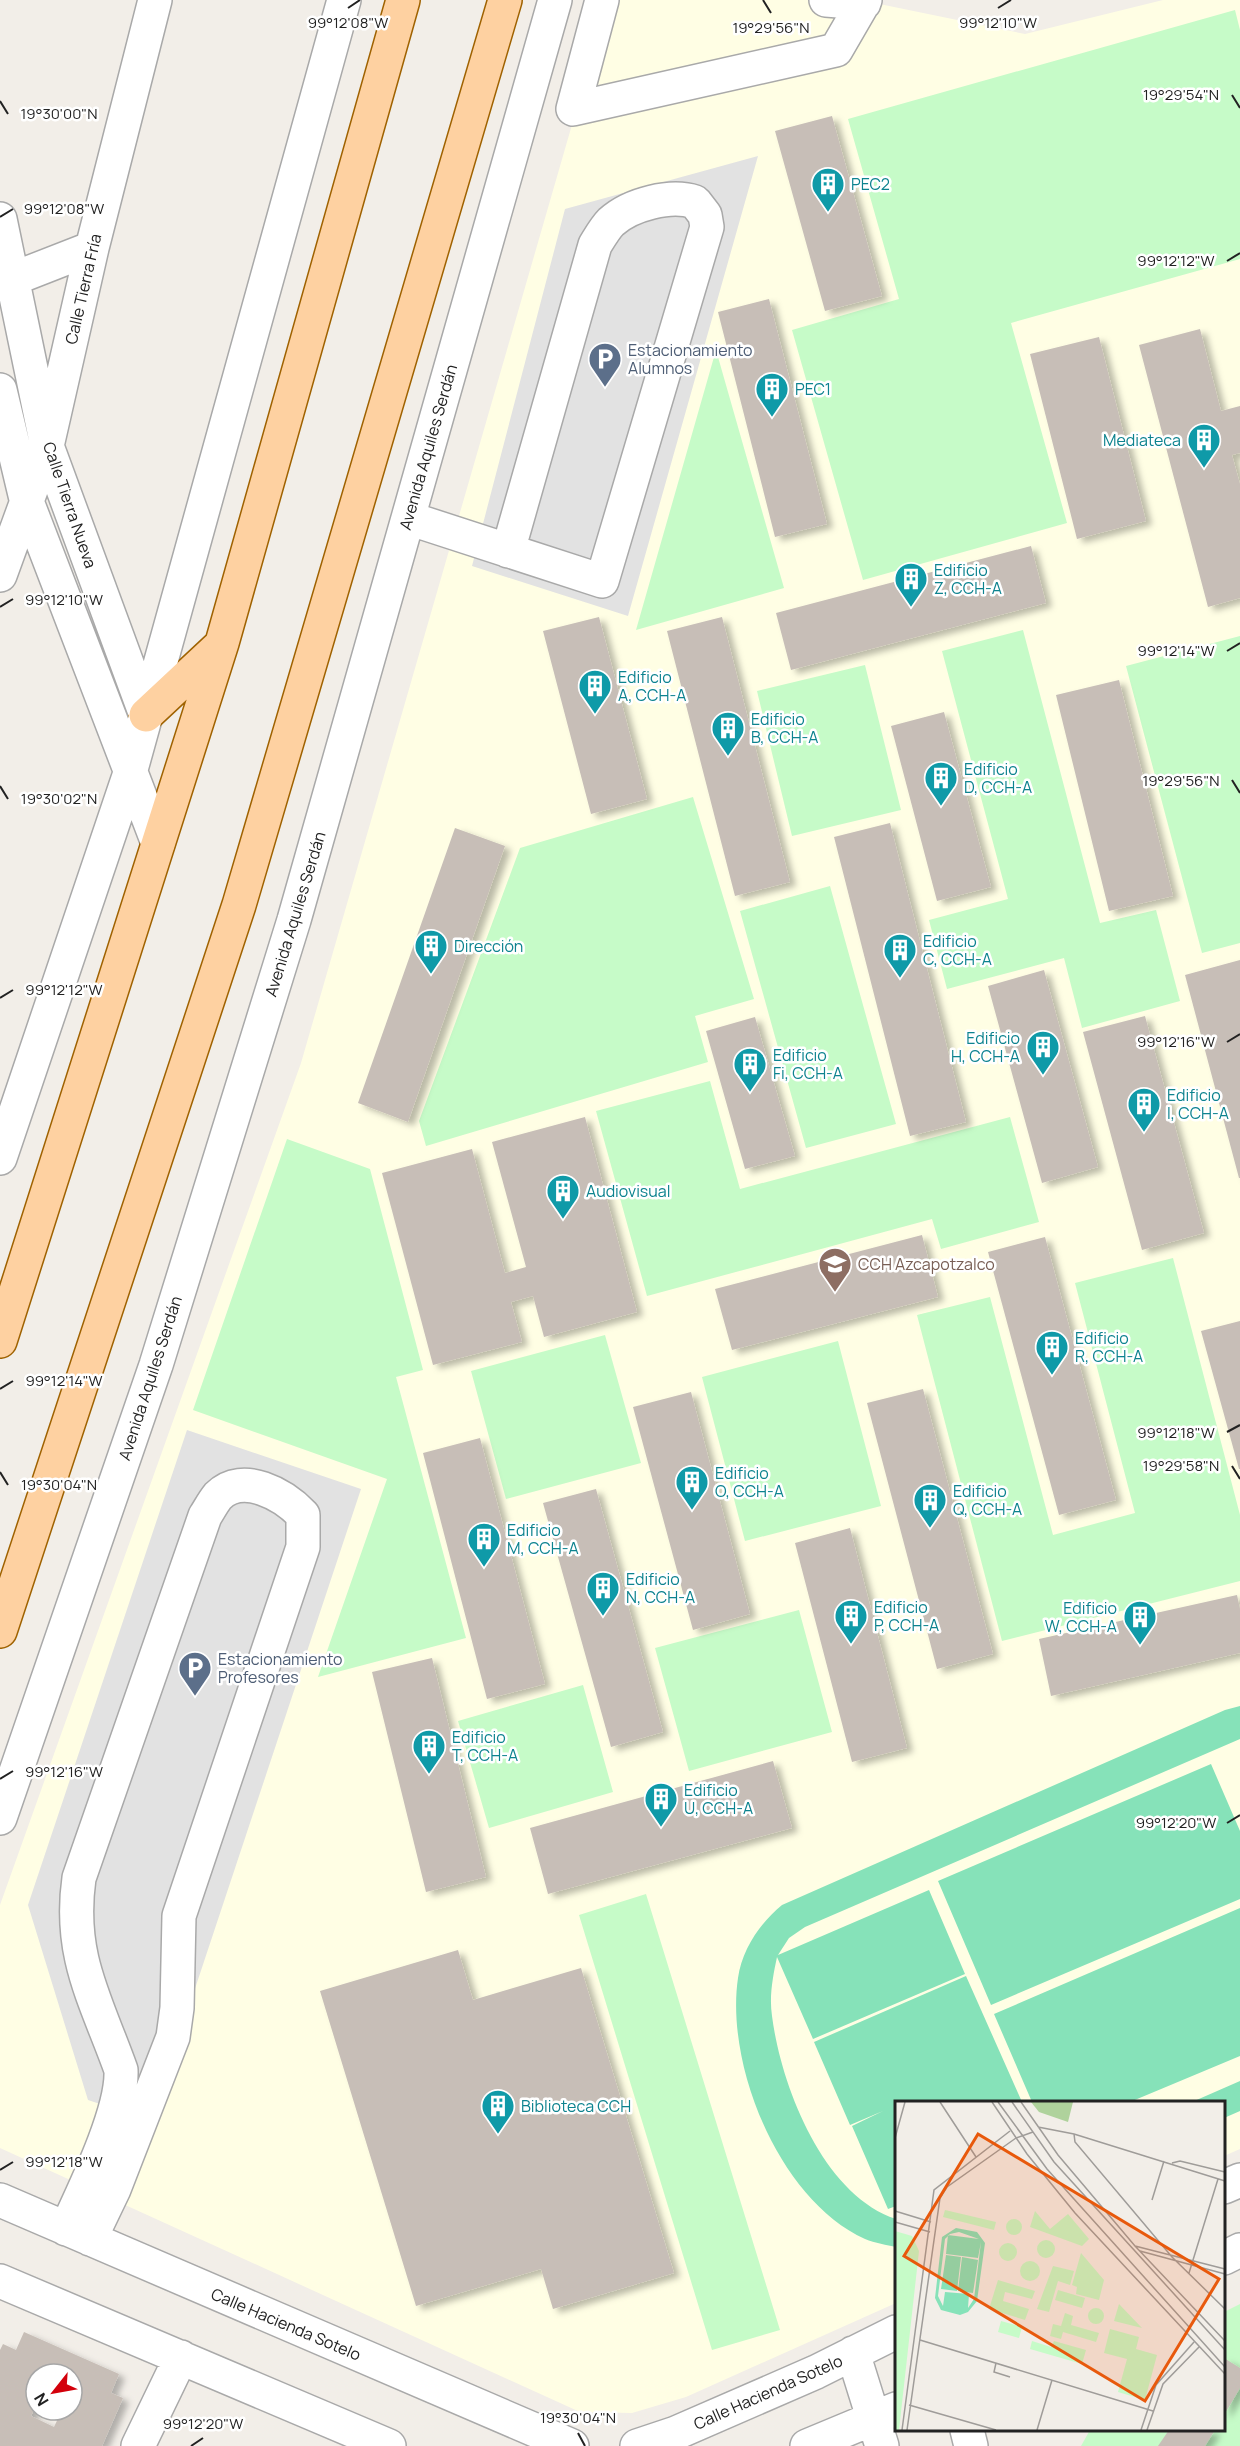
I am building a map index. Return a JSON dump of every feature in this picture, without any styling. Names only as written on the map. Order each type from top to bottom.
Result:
[{"type":"main road","points":[[0,1341],[222,643],[403,0]]},
{"type":"main road","points":[[0,1630],[239,905],[506,0]]},
{"type":"main road","points":[[146,715],[222,643]]},
{"type":"street","name":"Calle Tierra Fría","points":[[0,575],[47,446],[92,248],[155,0]]},
{"type":"street","points":[[0,1158],[130,773],[344,0]]},
{"type":"street","name":"Avenida Aquiles Serdán","points":[[0,1818],[163,1343],[294,920],[555,0]]},
{"type":"street","points":[[602,0],[573,109],[836,50],[864,1],[826,0]]},
{"type":"street","points":[[408,518],[602,581],[707,227],[705,215],[695,202],[671,198],[628,211],[613,220],[595,245],[508,550]]},
{"type":"street","name":"Calle Tierra Nueva","points":[[0,219],[7,282],[47,446],[146,715]]},
{"type":"street","points":[[7,282],[92,248]]},
{"type":"street","points":[[0,390],[26,499],[158,843]]},
{"type":"street","points":[[243,1485],[263,1488],[290,1501],[303,1515],[303,1547],[179,1916],[177,2007],[172,2037],[114,2189],[78,2234],[89,2179],[122,2088],[121,2070],[82,1967],[75,1906],[79,1878],[205,1516],[219,1495],[243,1485]]},
{"type":"street","points":[[1225,2187],[1240,2180]]},
{"type":"street","name":"Calle Hacienda Sotelo","points":[[0,2200],[572,2446]]},
{"type":"street","points":[[1225,2258],[1240,2250]]},
{"type":"street","points":[[0,2281],[181,2356],[380,2444]]},
{"type":"street","name":"Calle Hacienda Sotelo","points":[[637,2446],[676,2433],[895,2333]]},
{"type":"street","points":[[807,2446],[884,2425],[853,2354]]},
{"type":"street","points":[[138,2446],[181,2356]]},
{"type":"street","points":[[967,2431],[971,2446]]},
{"type":"shaded area","points":[[608,0],[860,0],[1025,34],[1163,0],[1240,0],[1240,2149],[1225,2156],[1225,2101],[895,2101],[895,2303],[686,2397],[632,2413],[580,2412],[0,2148],[0,1905],[301,1063]]},
{"type":"shaded area","name":"Estacionamiento Alumnos","points":[[758,156],[628,616],[472,566],[565,209]]},
{"type":"shaded area","name":"Estacionamiento Profesores","points":[[187,1430],[361,1489],[151,2121],[88,2100],[28,1905]]},
{"type":"green space","points":[[1235,10],[1240,30],[1240,259],[1011,323],[1067,523],[863,580],[792,330],[899,299],[848,119]]},
{"type":"green space","points":[[716,350],[784,588],[636,630]]},
{"type":"green space","points":[[1023,630],[1100,923],[1156,910],[1180,1001],[1082,1028],[1064,958],[947,989],[929,920],[1008,899],[942,651]]},
{"type":"green space","points":[[1240,636],[1240,943],[1202,953],[1126,666]]},
{"type":"green space","points":[[865,665],[901,810],[792,836],[757,691]]},
{"type":"green space","points":[[693,797],[754,999],[695,1016],[708,1062],[426,1146],[419,1121],[520,848]]},
{"type":"green space","points":[[830,886],[896,1124],[806,1148],[740,911]]},
{"type":"green space","points":[[710,1081],[740,1189],[1010,1117],[1039,1222],[941,1249],[932,1219],[647,1296],[596,1111]]},
{"type":"green space","points":[[287,1139],[370,1169],[423,1370],[396,1377],[466,1638],[318,1677],[387,1479],[193,1410]]},
{"type":"green space","points":[[1173,1258],[1240,1515],[1240,1581],[1002,1641],[917,1315],[990,1297],[1053,1535],[1135,1513],[1075,1283]]},
{"type":"green space","points":[[605,1335],[641,1463],[506,1499],[471,1371]]},
{"type":"green space","points":[[838,1341],[881,1506],[745,1541],[702,1377]]},
{"type":"green space","points":[[799,1610],[832,1732],[689,1771],[655,1648]]},
{"type":"green space","points":[[583,1685],[613,1792],[489,1828],[458,1721]]},
{"type":"green space","points":[[1240,1706],[1240,1739],[805,1927],[789,1938],[778,1955],[929,1890],[965,1974],[813,2039],[777,1957],[771,2009],[777,2044],[796,2105],[827,2163],[847,2187],[870,2206],[895,2218],[895,2247],[865,2239],[835,2220],[807,2195],[784,2163],[765,2127],[750,2089],[740,2051],[736,2013],[738,1978],[748,1947],[760,1928],[782,1905],[1225,1710]]},
{"type":"green space","points":[[1211,1764],[1240,1831],[1240,1899],[991,2005],[938,1881]]},
{"type":"green space","points":[[646,1894],[780,2330],[712,2350],[579,1915]]},
{"type":"green space","points":[[1240,1908],[1240,2056],[1132,2101],[1032,2101],[994,2014]]},
{"type":"green space","points":[[966,1976],[1022,2101],[895,2101],[895,2206],[888,2209],[852,2126],[883,2111],[850,2125],[814,2042]]},
{"type":"green space","points":[[1240,2081],[1240,2111],[1225,2118],[1225,2101],[1194,2101]]},
{"type":"green space","points":[[1240,2304],[1240,2446],[1081,2446],[1089,2431],[1225,2431],[1225,2312]]},
{"type":"building","name":"PEC2","points":[[832,116],[882,296],[825,311],[775,131]]},
{"type":"building","name":"PEC1","points":[[769,299],[827,524],[775,537],[718,312]]},
{"type":"building","name":"Mediateca","points":[[1200,329],[1221,411],[1240,406],[1240,453],[1232,455],[1240,484],[1240,598],[1208,607],[1139,345]]},
{"type":"building","points":[[1099,337],[1146,521],[1077,539],[1030,354]]},
{"type":"building","name":"Edificio Z, CCH-A","points":[[1031,546],[1046,603],[791,670],[776,613]]},
{"type":"building","name":"Edificio A, CCH-A","points":[[599,617],[647,799],[591,814],[543,631]]},
{"type":"building","name":"Edificio B, CCH-A","points":[[722,617],[790,882],[735,896],[667,631]]},
{"type":"building","points":[[1119,680],[1173,896],[1109,911],[1056,695]]},
{"type":"building","name":"Edificio D, CCH-A","points":[[944,712],[991,887],[937,901],[891,726]]},
{"type":"building","name":"Edificio C, CCH-A","points":[[890,823],[966,1122],[910,1136],[834,837]]},
{"type":"building","name":"Dirección","points":[[455,828],[505,846],[408,1122],[358,1103]]},
{"type":"building","points":[[1240,960],[1240,1178],[1239,1178],[1185,975]]},
{"type":"building","name":"Edificio H, CCH-A","points":[[1044,970],[1098,1167],[1042,1183],[988,986]]},
{"type":"building","name":"Edificio I, CCH-A","points":[[1145,1016],[1204,1233],[1142,1250],[1083,1032]]},
{"type":"building","name":"Edificio Fi, CCH-A","points":[[755,1017],[795,1156],[745,1169],[706,1031]]},
{"type":"building","name":"Audiovisual","points":[[585,1117],[637,1312],[544,1337],[533,1296],[511,1302],[522,1342],[433,1365],[382,1173],[472,1149],[505,1273],[526,1267],[492,1142]]},
{"type":"building","points":[[922,1235],[938,1297],[732,1350],[715,1289]]},
{"type":"building","name":"Edificio R, CCH-A","points":[[1045,1237],[1116,1500],[1059,1515],[988,1252]]},
{"type":"building","points":[[1240,1321],[1240,1469],[1239,1469],[1201,1331]]},
{"type":"building","name":"Edificio Q, CCH-A","points":[[923,1389],[993,1654],[937,1669],[867,1403]]},
{"type":"building","name":"Edificio O, CCH-A","points":[[691,1392],[750,1614],[693,1630],[633,1407]]},
{"type":"building","name":"Edificio M, CCH-A","points":[[480,1438],[545,1684],[487,1699],[423,1453]]},
{"type":"building","name":"Edificio N, CCH-A","points":[[596,1489],[663,1732],[611,1747],[543,1503]]},
{"type":"building","name":"Edificio P, CCH-A","points":[[850,1528],[907,1748],[852,1762],[795,1543]]},
{"type":"building","name":"Edificio W, CCH-A","points":[[1237,1595],[1240,1609],[1240,1653],[1051,1696],[1039,1639]]},
{"type":"building","name":"Edificio T, CCH-A","points":[[432,1658],[486,1877],[426,1892],[372,1672]]},
{"type":"building","name":"Edificio U, CCH-A","points":[[773,1761],[792,1828],[548,1894],[530,1828]]},
{"type":"building","name":"Biblioteca CCH","points":[[458,1950],[473,2000],[581,1968],[674,2273],[553,2309],[541,2269],[416,2306],[320,1991]]},
{"type":"building","points":[[24,2332],[119,2374],[111,2393],[123,2398],[102,2446],[0,2446],[0,2350],[3,2344],[16,2350]]},
{"type":"building","points":[[1225,2359],[1240,2368],[1240,2388],[1225,2413]]},
{"type":"building","points":[[1168,2431],[1214,2431],[1205,2446],[1158,2446]]},
{"type":"place","name":"PEC2","points":[[828,213]]},
{"type":"place","name":"Estacionamiento Alumnos","points":[[605,388]]},
{"type":"place","name":"PEC1","points":[[772,418]]},
{"type":"place","name":"Mediateca","points":[[1204,469]]},
{"type":"place","name":"Edificio Z, CCH-A","points":[[911,608]]},
{"type":"place","name":"Edificio A, CCH-A","points":[[595,715]]},
{"type":"place","name":"Edificio B, CCH-A","points":[[728,757]]},
{"type":"place","name":"Edificio D, CCH-A","points":[[941,807]]},
{"type":"place","name":"Dirección","points":[[431,975]]},
{"type":"place","name":"Edificio C, CCH-A","points":[[900,979]]},
{"type":"place","name":"Edificio H, CCH-A","points":[[1043,1076]]},
{"type":"place","name":"Edificio Fi, CCH-A","points":[[750,1093]]},
{"type":"place","name":"Edificio I, CCH-A","points":[[1144,1133]]},
{"type":"place","name":"Audiovisual","points":[[563,1220]]},
{"type":"place","name":"CCH Azcapotzalco","points":[[835,1293]]},
{"type":"place","name":"Edificio R, CCH-A","points":[[1052,1376]]},
{"type":"place","name":"Edificio O, CCH-A","points":[[692,1511]]},
{"type":"place","name":"Edificio Q, CCH-A","points":[[930,1529]]},
{"type":"place","name":"Edificio M, CCH-A","points":[[484,1568]]},
{"type":"place","name":"Edificio N, CCH-A","points":[[603,1617]]},
{"type":"place","name":"Edificio P, CCH-A","points":[[851,1645]]},
{"type":"place","name":"Edificio W, CCH-A","points":[[1140,1646]]},
{"type":"place","name":"Estacionamiento Profesores","points":[[195,1697]]},
{"type":"place","name":"Edificio T, CCH-A","points":[[429,1775]]},
{"type":"place","name":"Edificio U, CCH-A","points":[[661,1828]]},
{"type":"place","name":"Biblioteca CCH","points":[[498,2135]]}]
